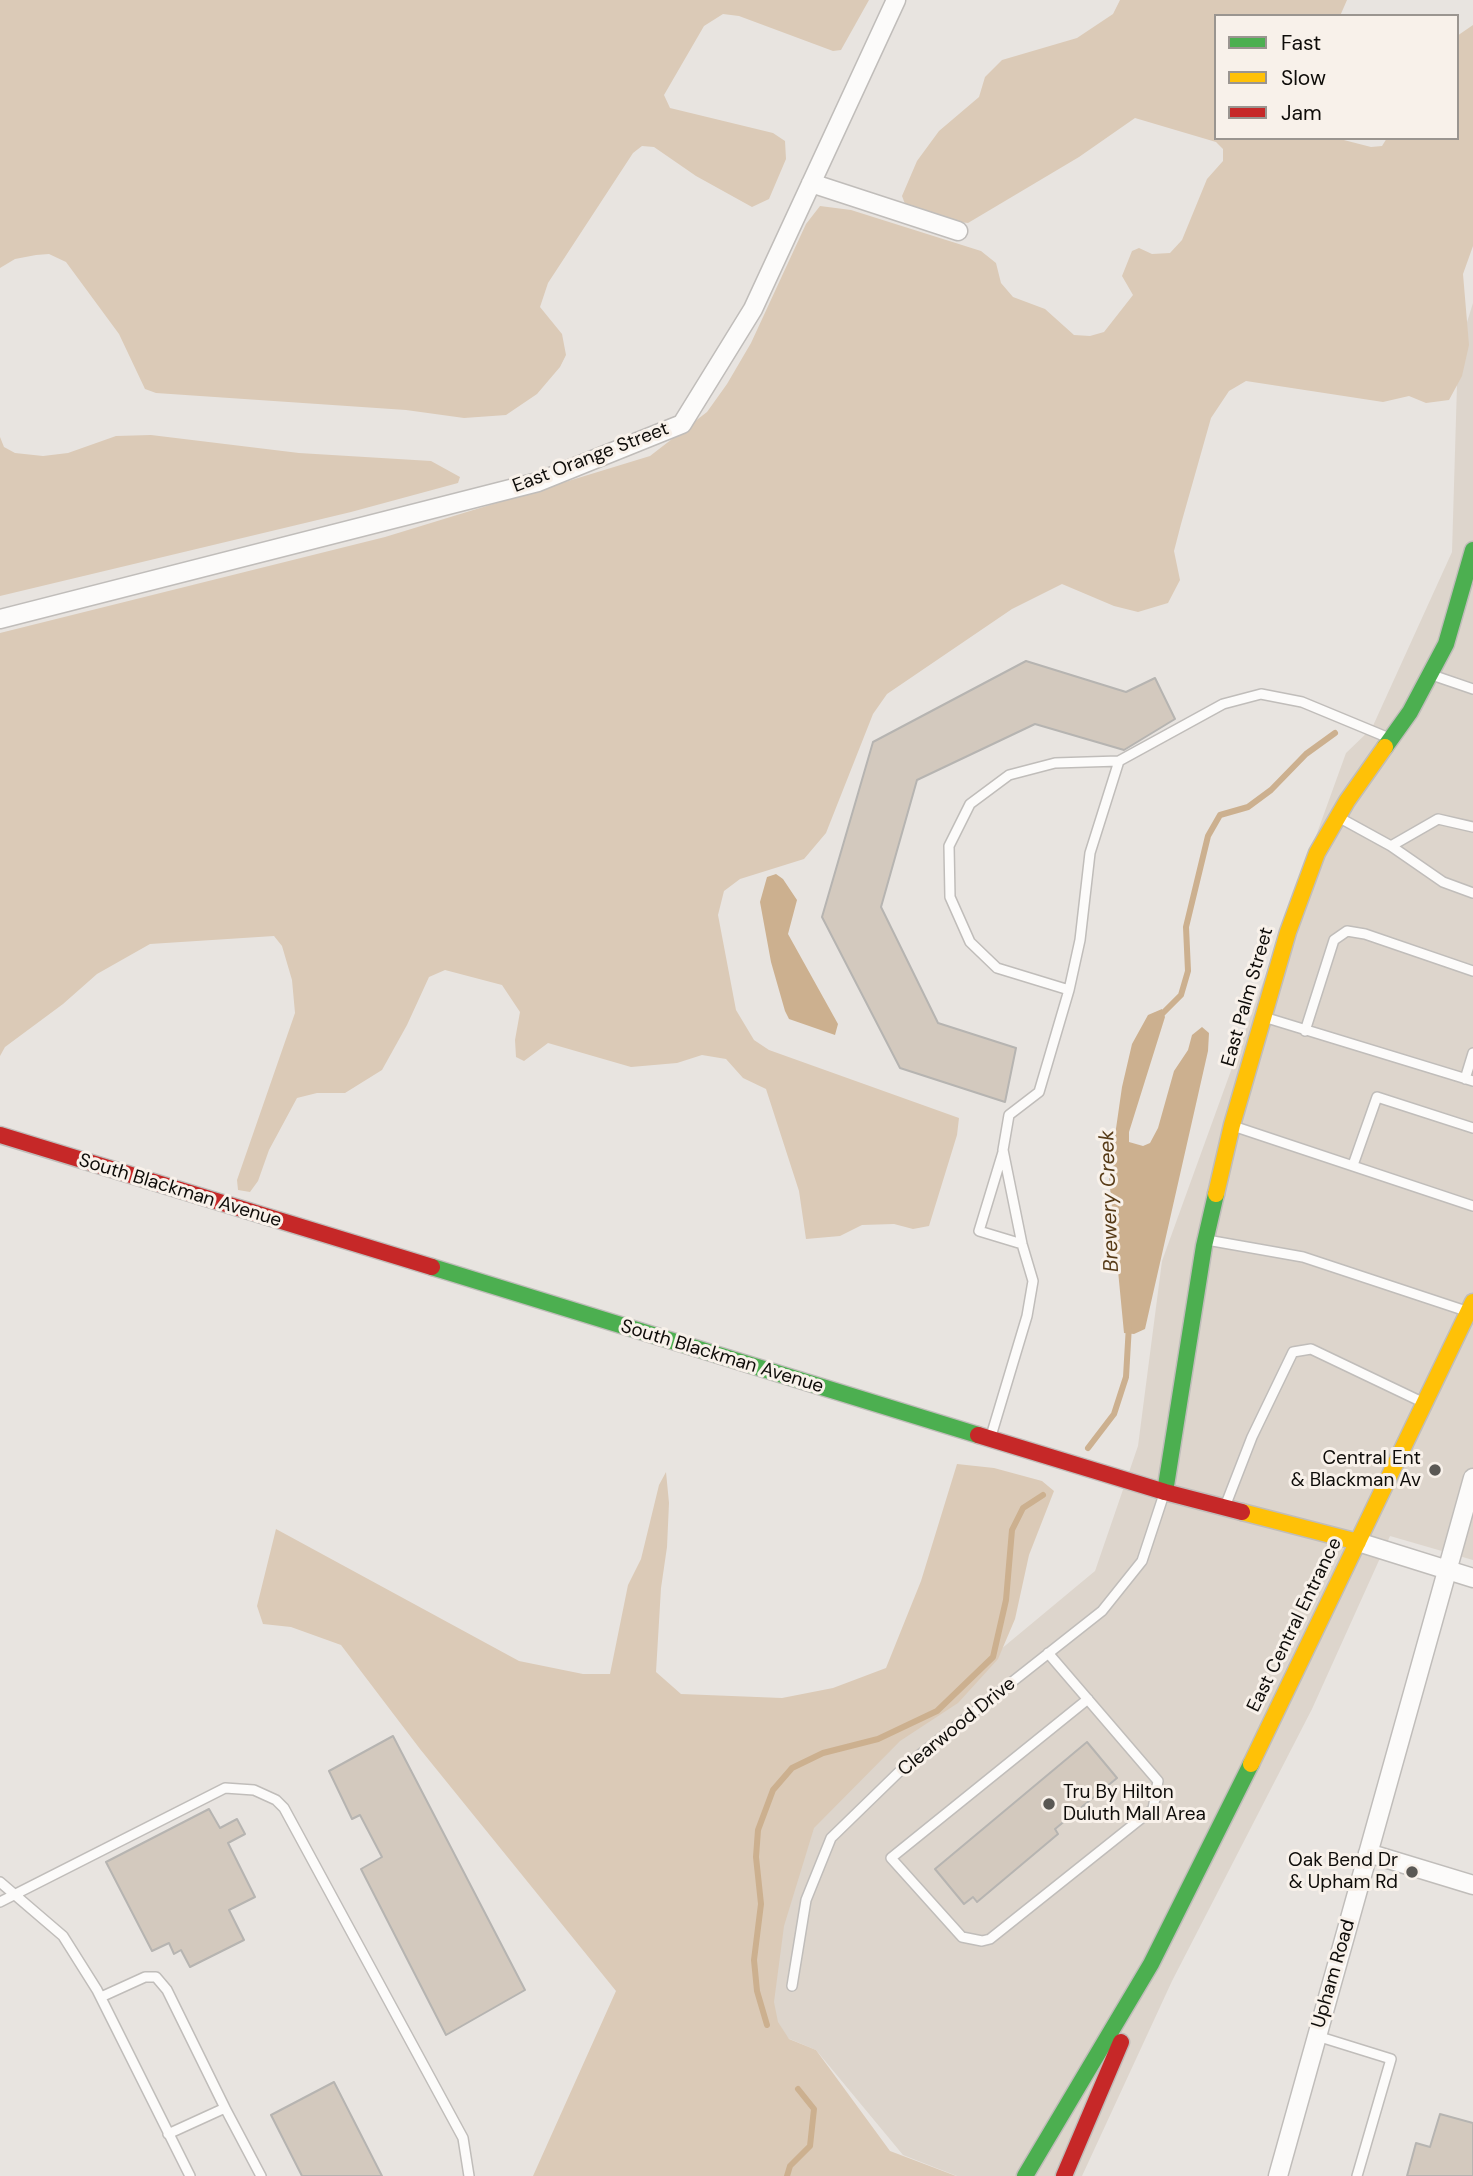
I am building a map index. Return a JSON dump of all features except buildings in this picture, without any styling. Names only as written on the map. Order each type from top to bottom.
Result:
[{"type":"main road","name":"East Palm Street","points":[[1165,1492],[1205,1239],[1232,1125],[1288,932],[1317,853],[1391,739],[1446,644],[1473,550]]},
{"type":"main road","name":"South Blackman Avenue","points":[[0,1135],[1165,1492],[1358,1542]]},
{"type":"main road","name":"East Central Entrance","points":[[1025,2176],[1151,1965],[1424,1403],[1466,1335],[1470,1307]]},
{"type":"main road","name":"East Central Entrance","points":[[1064,2176],[1102,2091],[1151,1965]]},
{"type":"street","name":"East Orange Street","points":[[0,619],[538,482],[682,424],[753,309],[896,0]]},
{"type":"street","points":[[811,183],[958,230]]},
{"type":"street","name":"Upham Road","points":[[1278,2176],[1473,1478]]},
{"type":"street","name":"South Blackman Avenue","points":[[1358,1542],[1473,1578]]},
{"type":"street","points":[[1368,1853],[1473,1885]]},
{"type":"lane","points":[[1430,674],[1473,689]]},
{"type":"lane","points":[[1069,990],[997,968],[970,942],[950,897],[949,846],[970,804],[1009,775],[1055,763],[1119,761],[1223,704],[1261,694],[1302,702],[1391,739]]},
{"type":"lane","points":[[1022,1244],[979,1231],[1003,1150],[1009,1115],[1039,1092],[1069,990],[1080,940],[1090,853],[1119,761]]},
{"type":"lane","points":[[1338,817],[1391,846],[1443,882],[1473,893]]},
{"type":"lane","points":[[1391,846],[1438,819],[1473,827]]},
{"type":"lane","points":[[1305,1031],[1334,940],[1347,931],[1365,934],[1473,971]]},
{"type":"lane","points":[[1264,1016],[1305,1031],[1469,1080],[1473,1053]]},
{"type":"lane","points":[[1353,1164],[1377,1097],[1473,1128]]},
{"type":"lane","points":[[1232,1125],[1473,1206]]},
{"type":"lane","points":[[990,1439],[1029,1304],[1033,1281],[1022,1244],[1003,1150]]},
{"type":"lane","points":[[1205,1239],[1303,1257],[1470,1307]]},
{"type":"lane","points":[[1224,1508],[1252,1437],[1293,1352],[1311,1349],[1424,1403]]},
{"type":"lane","name":"Clearwood Drive","points":[[792,1986],[806,1900],[831,1839],[903,1768],[1102,1611],[1142,1561],[1165,1492]]},
{"type":"lane","points":[[1048,1653],[1088,1699],[1158,1781],[1153,1809],[990,1939],[982,1941],[962,1937],[891,1858],[1088,1699]]},
{"type":"lane","points":[[0,1902],[225,1788],[254,1790],[276,1800],[284,1808],[463,2138],[469,2176]]},
{"type":"lane","points":[[0,1882],[63,1936],[101,1997],[190,2176]]},
{"type":"lane","points":[[101,1997],[145,1977],[156,1978],[167,1990],[261,2176]]},
{"type":"lane","points":[[1317,2036],[1391,2059],[1357,2176]]},
{"type":"lane","points":[[168,2134],[225,2108]]},
{"type":"shaded area","points":[[0,0],[869,0],[841,50],[833,51],[739,16],[723,14],[704,26],[664,95],[670,108],[773,133],[785,141],[786,159],[769,199],[752,207],[696,176],[654,147],[642,146],[633,153],[548,283],[540,307],[562,334],[566,355],[560,367],[537,394],[506,415],[464,418],[406,410],[156,393],[145,389],[119,334],[66,262],[49,254],[36,255],[15,259],[0,268]]},
{"type":"shaded area","points":[[1120,0],[1347,0],[1341,14],[1214,14],[1214,140],[1344,140],[1371,147],[1382,146],[1386,140],[1459,140],[1459,35],[1473,25],[1473,246],[1463,274],[1469,345],[1462,376],[1449,400],[1426,403],[1409,396],[1383,402],[1246,381],[1229,391],[1211,418],[1174,551],[1180,580],[1168,603],[1138,612],[1114,606],[1062,584],[1012,609],[887,694],[873,714],[826,833],[804,859],[740,879],[724,891],[718,915],[736,1010],[754,1040],[769,1050],[959,1118],[957,1135],[929,1226],[913,1229],[894,1224],[862,1225],[840,1236],[806,1239],[799,1191],[766,1089],[743,1078],[726,1059],[702,1055],[677,1063],[631,1067],[548,1043],[524,1061],[516,1057],[515,1040],[520,1012],[502,985],[445,970],[429,977],[382,1070],[345,1093],[317,1093],[297,1098],[269,1150],[258,1181],[250,1192],[238,1190],[237,1180],[295,1013],[292,980],[282,946],[274,936],[150,944],[97,974],[63,1004],[5,1047],[0,1056],[0,633],[385,537],[650,456],[707,412],[727,384],[751,343],[806,224],[820,206],[851,210],[981,251],[996,263],[1001,283],[1013,297],[1045,309],[1074,335],[1090,336],[1104,332],[1133,295],[1122,276],[1132,251],[1139,248],[1152,254],[1170,253],[1182,240],[1207,179],[1223,161],[1223,149],[1216,142],[1135,118],[1079,157],[968,223],[943,220],[905,204],[902,196],[917,161],[939,131],[979,97],[985,77],[1002,60],[1077,38],[1113,14]]},
{"type":"shaded area","points":[[1473,303],[1473,1560],[1390,1536],[1312,1709],[1172,1981],[1082,2176],[957,2176],[903,2155],[816,2050],[732,2015],[793,1822],[1095,1571],[1138,1446],[1162,1261],[1346,753],[1372,728],[1452,552],[1458,351]]},
{"type":"shaded area","points":[[151,435],[299,453],[431,461],[460,477],[458,483],[351,512],[0,596],[0,437],[4,447],[15,453],[43,456],[68,453],[116,436]]},
{"type":"shaded area","points":[[776,874],[783,879],[797,900],[788,934],[838,1024],[835,1035],[789,1019],[785,1011],[771,962],[760,902],[767,877]]},
{"type":"shaded area","points":[[1162,1009],[1165,1017],[1129,1132],[1129,1142],[1143,1146],[1150,1143],[1158,1128],[1174,1071],[1188,1050],[1192,1035],[1202,1027],[1209,1033],[1208,1051],[1145,1329],[1134,1334],[1124,1333],[1109,1177],[1122,1087],[1132,1044],[1148,1015]]},
{"type":"shaded area","points":[[957,1464],[994,1468],[1042,1481],[1054,1491],[1029,1555],[1015,1619],[998,1659],[958,1703],[900,1741],[814,1828],[784,1926],[774,2002],[778,2022],[789,2039],[816,2050],[890,2151],[956,2176],[533,2176],[616,1991],[420,1749],[341,1645],[291,1627],[263,1624],[257,1606],[276,1529],[519,1661],[583,1674],[610,1674],[628,1585],[641,1559],[659,1485],[666,1472],[669,1503],[667,1547],[661,1588],[656,1672],[681,1694],[782,1698],[833,1688],[886,1668],[921,1581]]},
{"type":"waterway","name":"Brewery Creek","points":[[1159,1017],[1181,995],[1188,971],[1186,927],[1208,836],[1220,815],[1248,807],[1271,790],[1306,754],[1335,733]]},
{"type":"waterway","name":"Brewery Creek","points":[[1088,1448],[1114,1414],[1126,1377],[1129,1325]]},
{"type":"waterway","name":"Brewery Creek","points":[[767,2025],[757,1991],[754,1960],[761,1904],[756,1857],[758,1830],[773,1790],[792,1768],[823,1753],[878,1739],[937,1711],[993,1657],[1006,1600],[1012,1530],[1023,1508],[1043,1495]]},
{"type":"waterway","name":"Brewery Creek","points":[[787,2176],[790,2166],[810,2146],[814,2109],[798,2089]]},
{"type":"traffic: fast","points":[[1385,747],[1410,712],[1446,644],[1473,550]]},
{"type":"traffic: fast","points":[[1165,1492],[1204,1246],[1216,1194]]},
{"type":"traffic: fast","points":[[432,1267],[978,1435]]},
{"type":"traffic: fast","points":[[1025,2176],[1151,1964],[1251,1764]]},
{"type":"traffic: slow","points":[[1216,1194],[1232,1125],[1288,932],[1317,853],[1347,801],[1385,747]]},
{"type":"traffic: slow","points":[[1251,1764],[1473,1302]]},
{"type":"traffic: slow","points":[[1242,1512],[1358,1542]]},
{"type":"traffic: jam","points":[[0,1135],[432,1267]]},
{"type":"traffic: jam","points":[[978,1435],[1165,1492],[1242,1512]]},
{"type":"traffic: jam","points":[[1064,2176],[1121,2042]]},
{"type":"place","name":"Central Ent & Blackman Av","points":[[1435,1470]]},
{"type":"place","name":"Tru By Hilton Duluth Mall Area","points":[[1049,1804]]},
{"type":"place","name":"Oak Bend Dr & Upham Rd","points":[[1412,1872]]}]
